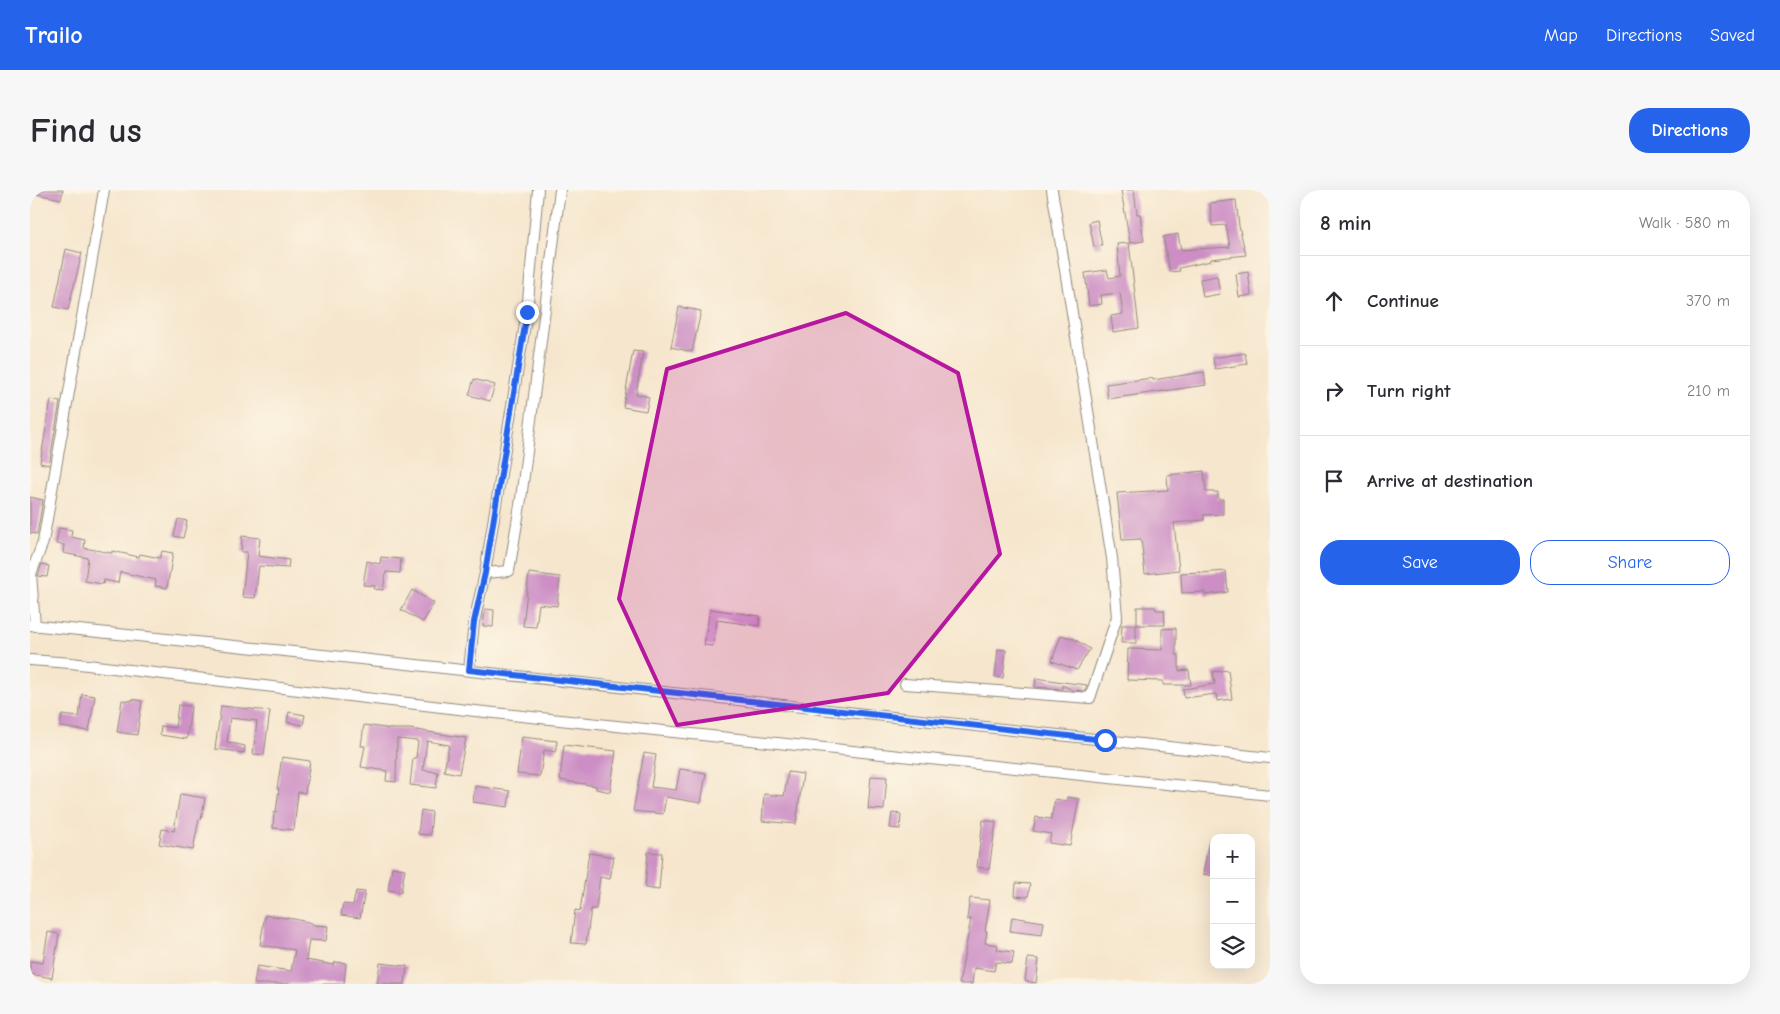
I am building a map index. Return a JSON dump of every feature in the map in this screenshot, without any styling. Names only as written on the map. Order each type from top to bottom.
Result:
[{"type":"street","points":[[104,190],[42,542],[31,574],[33,625],[469,670],[1270,758]]},
{"type":"street","points":[[469,670],[474,622],[485,573],[527,312],[538,190]]},
{"type":"street","points":[[485,573],[510,571],[521,499],[560,190]]},
{"type":"street","points":[[905,684],[1090,698],[1117,617],[1112,558],[1052,190]]},
{"type":"street","points":[[30,660],[475,711],[1270,795]]},
{"type":"highlighted area","points":[[846,313],[958,373],[1000,554],[888,693],[677,725],[619,599],[667,369]]},
{"type":"building","points":[[36,190],[63,190],[61,199],[36,194]]},
{"type":"building","points":[[1121,190],[1134,190],[1137,214],[1140,214],[1144,241],[1130,243]]},
{"type":"building","points":[[1236,200],[1239,226],[1246,255],[1211,259],[1211,261],[1179,268],[1180,271],[1170,272],[1163,237],[1178,234],[1181,250],[1230,247],[1226,225],[1212,226],[1210,203]]},
{"type":"building","points":[[1097,220],[1102,246],[1094,247],[1089,222]]},
{"type":"building","points":[[1129,243],[1139,328],[1113,332],[1111,316],[1123,314],[1120,293],[1101,295],[1102,304],[1089,306],[1085,273],[1107,270],[1109,278],[1120,276],[1117,244]]},
{"type":"building","points":[[66,249],[82,253],[68,310],[54,307]]},
{"type":"building","points":[[1248,272],[1251,295],[1239,297],[1236,274]]},
{"type":"building","points":[[1217,276],[1220,294],[1203,297],[1200,279]]},
{"type":"building","points":[[679,307],[701,311],[692,352],[671,347]]},
{"type":"building","points":[[633,351],[643,352],[636,394],[649,397],[646,411],[623,407]]},
{"type":"building","points":[[1245,353],[1247,364],[1215,369],[1213,358]]},
{"type":"building","points":[[1204,372],[1206,385],[1108,399],[1106,384],[1152,378],[1153,380]]},
{"type":"building","points":[[474,379],[495,385],[490,401],[469,395]]},
{"type":"building","points":[[51,400],[60,402],[49,465],[40,463]]},
{"type":"building","points":[[1204,471],[1206,492],[1218,492],[1218,499],[1223,499],[1223,514],[1204,515],[1204,520],[1174,523],[1179,570],[1145,574],[1141,539],[1122,540],[1117,493],[1168,490],[1167,475]]},
{"type":"building","points":[[30,497],[43,500],[37,534],[30,533]]},
{"type":"building","points":[[178,519],[187,521],[183,538],[174,536]]},
{"type":"building","points":[[59,528],[72,530],[71,537],[85,540],[84,548],[112,553],[112,551],[139,557],[140,554],[160,558],[162,551],[173,553],[167,588],[155,586],[156,580],[120,572],[118,583],[104,580],[103,584],[85,581],[88,558],[63,553],[64,545],[56,544]]},
{"type":"building","points":[[242,536],[260,538],[258,556],[289,560],[288,568],[259,566],[255,598],[242,597],[247,552],[241,552]]},
{"type":"building","points":[[381,557],[401,559],[400,573],[386,572],[383,590],[374,589],[375,586],[363,585],[367,561],[380,564]]},
{"type":"building","points":[[42,564],[49,566],[47,577],[38,576]]},
{"type":"building","points":[[1226,571],[1228,592],[1205,595],[1205,592],[1182,593],[1181,573]]},
{"type":"building","points":[[529,573],[560,577],[557,606],[539,604],[536,627],[523,626]]},
{"type":"building","points":[[412,590],[434,603],[423,622],[401,610]]},
{"type":"building","points":[[1137,607],[1155,607],[1156,610],[1164,610],[1165,625],[1137,625]]},
{"type":"building","points":[[485,609],[494,610],[493,627],[483,626]]},
{"type":"building","points":[[710,609],[760,616],[759,626],[717,620],[713,646],[704,645]]},
{"type":"building","points":[[1122,625],[1136,625],[1136,643],[1121,643]]},
{"type":"building","points":[[1176,628],[1176,655],[1179,655],[1179,671],[1189,670],[1191,685],[1163,685],[1163,681],[1127,680],[1128,649],[1162,650],[1162,629]]},
{"type":"building","points":[[1061,635],[1074,639],[1090,649],[1077,670],[1052,661]]},
{"type":"building","points":[[998,649],[1006,650],[1003,678],[995,677]]},
{"type":"building","points":[[1228,670],[1232,699],[1217,701],[1216,694],[1184,698],[1183,689],[1215,684],[1213,672]]},
{"type":"building","points":[[1036,678],[1087,685],[1085,691],[1072,690],[1062,685],[1062,689],[1035,687]]},
{"type":"building","points":[[82,694],[95,696],[89,731],[60,727],[62,715],[79,717]]},
{"type":"building","points":[[132,699],[142,701],[137,735],[117,732],[122,700],[132,701]]},
{"type":"building","points":[[178,705],[191,706],[187,739],[160,735],[161,726],[175,728]]},
{"type":"building","points":[[221,706],[270,711],[264,755],[253,754],[257,721],[230,718],[227,742],[245,746],[244,753],[215,749]]},
{"type":"building","points":[[289,712],[305,715],[303,725],[287,722]]},
{"type":"building","points":[[364,725],[392,729],[410,729],[466,738],[459,774],[444,771],[449,745],[427,741],[423,770],[438,772],[436,788],[410,785],[413,758],[416,758],[418,741],[397,739],[396,782],[386,781],[387,771],[361,767],[365,746],[361,746]]},
{"type":"building","points":[[522,737],[557,741],[556,752],[544,750],[540,776],[517,774]]},
{"type":"building","points":[[564,745],[616,751],[610,792],[596,789],[596,786],[560,780]]},
{"type":"building","points":[[644,753],[656,755],[651,787],[676,790],[680,769],[706,773],[701,803],[666,797],[663,814],[633,811]]},
{"type":"building","points":[[282,757],[310,761],[305,793],[298,792],[294,830],[273,828]]},
{"type":"building","points":[[788,772],[803,774],[796,824],[762,821],[764,794],[784,796]]},
{"type":"building","points":[[871,776],[887,777],[884,810],[868,809]]},
{"type":"building","points":[[475,786],[510,791],[508,807],[473,802]]},
{"type":"building","points":[[180,794],[205,798],[193,850],[159,844],[162,829],[174,831]]},
{"type":"building","points":[[1067,797],[1079,799],[1070,846],[1049,843],[1051,834],[1033,831],[1036,817],[1051,819],[1055,799],[1066,801]]},
{"type":"building","points":[[421,810],[432,812],[430,835],[418,834]]},
{"type":"building","points":[[892,813],[901,814],[900,829],[890,828]]},
{"type":"building","points":[[983,820],[996,822],[989,869],[977,867]]},
{"type":"building","points":[[1209,840],[1210,875],[1203,874]]},
{"type":"building","points":[[648,852],[662,853],[659,890],[645,888]]},
{"type":"building","points":[[589,853],[614,857],[610,879],[600,877],[596,909],[591,909],[586,944],[571,943],[575,910],[580,911]]},
{"type":"building","points":[[392,867],[405,869],[401,892],[388,890]]},
{"type":"building","points":[[1016,883],[1030,884],[1028,897],[1015,896]]},
{"type":"building","points":[[356,891],[365,892],[360,918],[341,915],[343,904],[353,905]]},
{"type":"building","points":[[970,898],[990,900],[985,943],[998,945],[997,950],[1014,952],[1012,964],[996,962],[994,971],[974,968],[972,984],[959,984],[971,919],[967,919]]},
{"type":"building","points":[[265,915],[294,919],[312,923],[312,925],[328,926],[326,941],[309,940],[306,960],[334,965],[335,962],[346,963],[344,984],[254,984],[257,966],[291,971],[295,950],[260,945]]},
{"type":"building","points":[[1012,917],[1044,922],[1042,935],[1010,931]]},
{"type":"building","points":[[48,932],[59,934],[52,978],[30,974],[30,961],[43,963]]},
{"type":"building","points":[[1028,958],[1039,959],[1036,983],[1025,981]]},
{"type":"building","points":[[380,963],[407,966],[405,984],[377,984]]},
{"type":"route","points":[[527,312],[485,573],[474,622],[469,670],[1105,740]]}]
